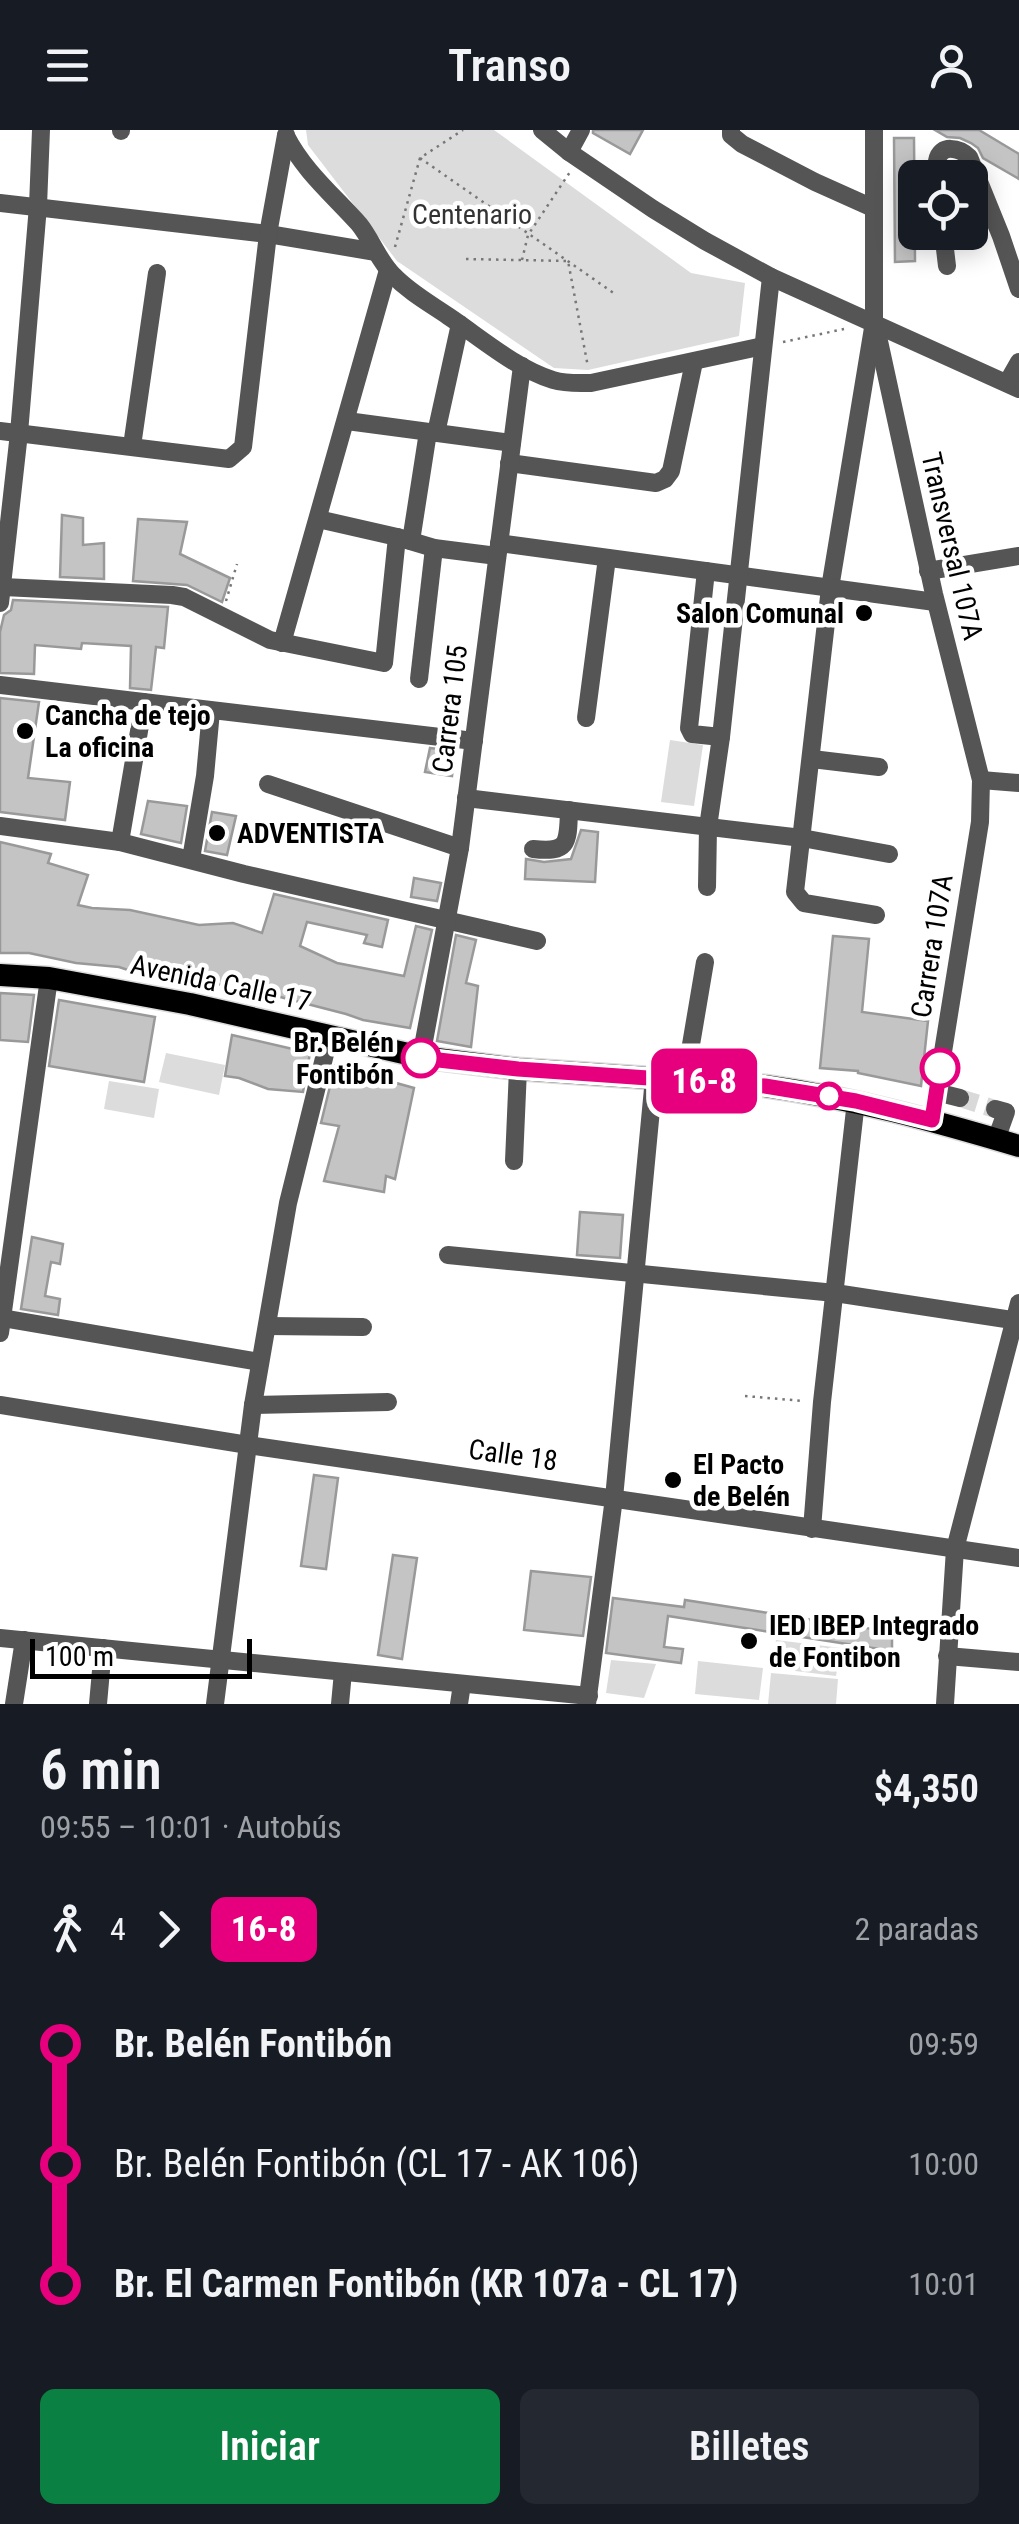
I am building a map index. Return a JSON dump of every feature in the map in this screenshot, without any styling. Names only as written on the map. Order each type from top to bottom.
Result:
[{"type":"main road","name":"Avenida Calle 17","points":[[0,975],[48,978],[190,1004],[421,1058],[518,1069],[765,1086],[856,1101],[1008,1143]]},
{"type":"street","points":[[41,130],[20,433],[2,595],[172,594],[270,640],[384,663],[404,539],[460,324]]},
{"type":"street","points":[[542,130],[653,209],[771,277],[1013,386],[1019,362]]},
{"type":"street","points":[[574,155],[581,130]]},
{"type":"street","points":[[731,130],[731,135],[742,144],[873,208]]},
{"type":"street","points":[[874,130],[874,322],[830,588],[796,892],[804,903],[876,915]]},
{"type":"street","points":[[0,431],[229,460],[236,455],[243,447],[268,234],[285,133]]},
{"type":"street","points":[[285,133],[296,155],[363,230],[388,270],[416,295],[522,366],[552,380],[591,383],[763,346]]},
{"type":"street","points":[[937,160],[951,148],[963,151],[970,160]]},
{"type":"street","points":[[0,202],[268,234],[376,252]]},
{"type":"street","points":[[988,204],[1019,289]]},
{"type":"street","points":[[945,250],[947,266]]},
{"type":"street","points":[[282,643],[388,270]]},
{"type":"street","points":[[132,446],[157,274]]},
{"type":"street","points":[[707,887],[708,827],[771,277]]},
{"type":"street","name":"Transversal 107A","points":[[874,322],[935,602],[981,780]]},
{"type":"street","points":[[509,463],[656,483],[665,479],[671,471],[694,362]]},
{"type":"street","name":"Carrera 105","points":[[421,1058],[460,848],[522,366]]},
{"type":"street","points":[[346,421],[512,443]]},
{"type":"street","points":[[318,519],[434,548],[607,558],[935,602]]},
{"type":"street","points":[[419,679],[434,548]]},
{"type":"street","points":[[928,571],[1019,556]]},
{"type":"street","points":[[586,718],[607,558]]},
{"type":"street","points":[[706,571],[689,728],[690,732],[721,737]]},
{"type":"street","points":[[0,686],[474,741]]},
{"type":"street","points":[[120,842],[144,702]]},
{"type":"street","points":[[191,859],[211,711]]},
{"type":"street","points":[[812,759],[880,767]]},
{"type":"street","points":[[981,780],[1019,783]]},
{"type":"street","name":"Carrera 107A","points":[[932,1120],[980,822],[981,780]]},
{"type":"street","points":[[268,784],[460,848]]},
{"type":"street","points":[[466,798],[802,838],[889,854]]},
{"type":"street","points":[[533,850],[553,851],[564,845],[568,840],[568,810]]},
{"type":"street","points":[[0,826],[120,842],[538,941]]},
{"type":"street","points":[[685,1080],[704,962]]},
{"type":"street","points":[[48,978],[1,1326],[260,1362]]},
{"type":"street","points":[[215,1704],[252,1405],[288,1203],[329,1038]]},
{"type":"street","points":[[514,1160],[518,1069]]},
{"type":"street","points":[[0,1638],[588,1700],[614,1498],[654,1078]]},
{"type":"street","points":[[936,1092],[960,1098]]},
{"type":"street","points":[[812,1529],[822,1402],[856,1101]]},
{"type":"street","points":[[995,1109],[1006,1112],[1008,1143]]},
{"type":"street","points":[[448,1255],[1018,1314],[955,1548],[945,1704]]},
{"type":"street","points":[[266,1326],[363,1327]]},
{"type":"street","points":[[252,1405],[388,1402]]},
{"type":"street","name":"Calle 18","points":[[0,1405],[1019,1558]]},
{"type":"street","points":[[14,1704],[24,1640]]},
{"type":"street","points":[[98,1704],[102,1648]]},
{"type":"street","points":[[948,1656],[1019,1662]]},
{"type":"street","points":[[340,1704],[343,1672]]},
{"type":"street","points":[[460,1704],[462,1684]]},
{"type":"path","points":[[388,270],[420,158],[463,130]]},
{"type":"path","points":[[522,260],[528,235],[574,155]]},
{"type":"path","points":[[420,158],[615,294]]},
{"type":"path","points":[[466,259],[568,261]]},
{"type":"path","points":[[568,261],[591,383]]},
{"type":"path","points":[[763,346],[874,322]]},
{"type":"path","points":[[221,616],[236,564]]},
{"type":"path","points":[[745,1396],[822,1402]]},
{"type":"green space","name":"Centenario","points":[[306,130],[494,130],[691,273],[745,283],[739,336],[588,370],[554,368],[397,261],[308,145]]},
{"type":"green space","points":[[670,740],[703,745],[694,806],[661,802]]},
{"type":"green space","points":[[166,1053],[225,1065],[219,1095],[159,1082]]},
{"type":"green space","points":[[109,1081],[159,1089],[154,1118],[104,1109]]},
{"type":"green space","points":[[776,1640],[841,1648],[836,1676],[771,1668]]},
{"type":"green space","points":[[611,1660],[656,1664],[644,1698],[606,1693]]},
{"type":"green space","points":[[698,1661],[763,1668],[759,1700],[695,1694]]},
{"type":"green space","points":[[771,1673],[838,1679],[836,1704],[768,1704]]},
{"type":"building","points":[[593,130],[643,130],[630,154]]},
{"type":"building","points":[[935,130],[979,130],[1019,154],[1019,179],[983,158],[971,143]]},
{"type":"building","points":[[894,138],[914,138],[914,160],[898,160],[898,250],[915,250],[915,261],[895,262]]},
{"type":"building","points":[[62,515],[83,518],[83,545],[104,543],[104,579],[60,577]]},
{"type":"building","points":[[138,519],[187,522],[180,554],[230,578],[222,602],[187,585],[133,581]]},
{"type":"building","points":[[13,600],[168,607],[164,648],[156,647],[151,690],[130,688],[131,646],[82,643],[81,649],[35,645],[34,674],[0,673],[0,632]]},
{"type":"building","points":[[0,698],[39,702],[28,778],[70,782],[65,820],[0,812]]},
{"type":"building","points":[[430,748],[455,751],[452,776],[425,772]]},
{"type":"building","points":[[148,801],[187,806],[181,843],[141,834]]},
{"type":"building","name":"ADVENTISTA","points":[[212,812],[236,816],[227,855],[205,851]]},
{"type":"building","points":[[581,830],[598,832],[595,882],[525,879],[526,859],[571,859]]},
{"type":"building","points":[[0,842],[51,854],[48,863],[88,875],[78,905],[92,908],[130,910],[199,925],[233,923],[262,933],[274,894],[388,920],[382,947],[364,943],[367,935],[307,922],[300,946],[337,963],[404,976],[416,926],[432,930],[410,1028],[195,980],[196,977],[137,973],[29,953],[0,953]]},
{"type":"building","points":[[414,878],[441,883],[437,901],[411,897]]},
{"type":"building","points":[[456,935],[476,940],[466,983],[478,986],[471,1047],[437,1041]]},
{"type":"building","points":[[833,936],[869,939],[862,1012],[928,1021],[921,1086],[858,1071],[820,1068]]},
{"type":"building","points":[[0,993],[34,995],[28,1042],[0,1040]]},
{"type":"building","points":[[59,1000],[155,1017],[144,1082],[49,1066]]},
{"type":"building","points":[[232,1035],[310,1053],[303,1092],[268,1089],[225,1076]]},
{"type":"building","points":[[335,1066],[414,1088],[395,1179],[386,1176],[384,1192],[324,1181],[339,1126],[321,1123]]},
{"type":"building","points":[[580,1212],[623,1215],[620,1258],[577,1255]]},
{"type":"building","points":[[32,1237],[63,1244],[60,1264],[51,1262],[45,1296],[60,1299],[58,1315],[21,1309]]},
{"type":"building","points":[[314,1475],[338,1478],[326,1569],[301,1566]]},
{"type":"building","points":[[393,1555],[417,1558],[402,1659],[378,1655]]},
{"type":"building","points":[[531,1571],[591,1577],[583,1636],[524,1630]]},
{"type":"building","points":[[613,1598],[684,1607],[685,1600],[892,1632],[892,1651],[668,1616],[664,1647],[683,1649],[681,1663],[606,1653]]},
{"type":"tunnel","points":[[960,1098],[995,1109]]},
{"type":"bus line","name":"16-8","points":[[421,1058],[518,1069],[765,1086],[856,1101],[932,1120],[940,1068]]},
{"type":"place","name":"Salon Comunal","points":[[864,613]]},
{"type":"place","name":"Cancha de tejo La oficina","points":[[25,731]]},
{"type":"place","name":"ADVENTISTA","points":[[217,833]]},
{"type":"place","name":"Br. Belén Fontibón","points":[[421,1058]]},
{"type":"place","name":"El Pacto de Belén","points":[[673,1480]]},
{"type":"place","name":"IED IBEP Integrado de Fontibon","points":[[749,1641]]}]
